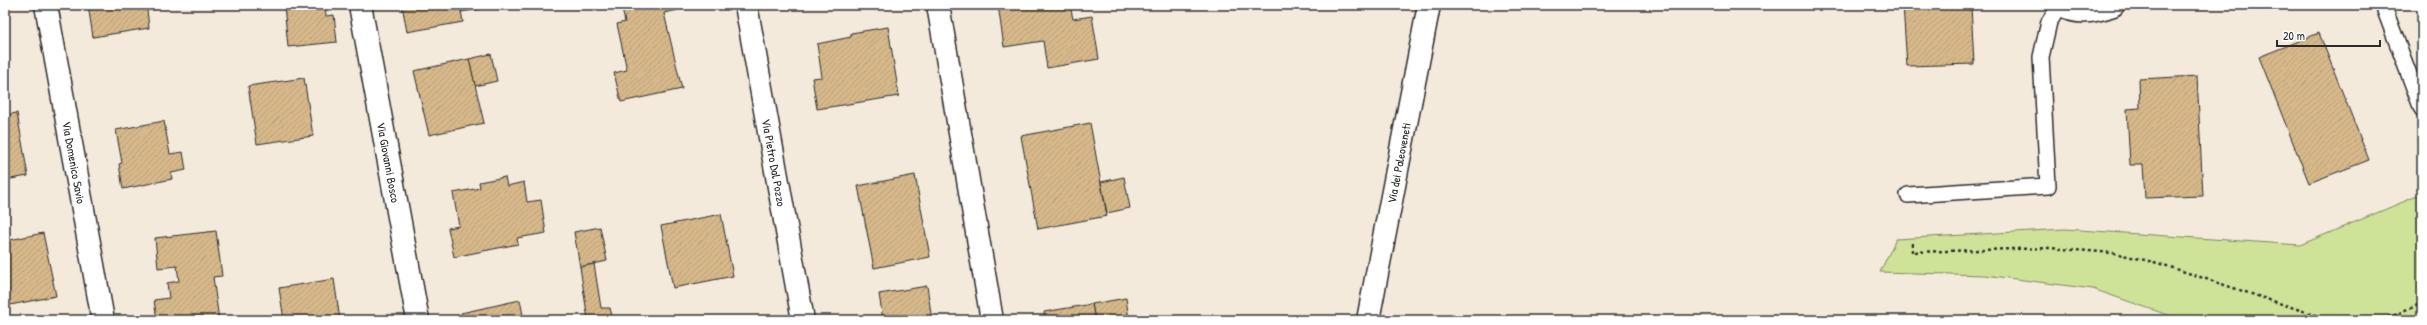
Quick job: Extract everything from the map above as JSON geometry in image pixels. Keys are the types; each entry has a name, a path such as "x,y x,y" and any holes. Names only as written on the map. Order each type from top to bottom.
{"street":[{"name":"Via Domenico Savio","path":"46,5 103,320"},
{"name":"Via Giovanni Bosco","path":"360,5 418,320"},
{"name":"Via Pietro Dal Pozzo","path":"746,5 803,320"},
{"path":"938,5 992,320"},
{"name":"Via dei Paleoveneti","path":"1368,320 1429,5"},
{"path":"2059,5 2077,12 2097,11 2113,5"}],"lane":[{"path":"1908,195 2048,186 2042,57 2049,22 2059,5"},
{"path":"2383,5 2422,109"}],"path":[{"path":"1912,243 1912,252 2049,248 2114,253 2158,263 2330,320"},
{"path":"2364,320 2393,316 2422,302"}],"green space":[{"path":"2422,194 2422,320 2182,320 2093,289 1985,275 1880,272 1896,239 2065,229 2300,245"}],"building":[{"path":"88,5 156,5 156,9 147,10 149,28 93,37"},
{"path":"284,5 325,5 326,16 334,15 337,42 288,47"},
{"path":"402,5 460,5 463,22 407,32"},
{"path":"460,5 480,5 481,9 461,12"},
{"path":"621,5 676,5 678,10 664,13 682,89 621,102 614,73 627,70 617,24 625,22"},
{"path":"998,5 1070,5 1073,19 1092,16 1099,59 1047,68 1043,41 1004,47"},
{"path":"1903,5 1971,5 1974,64 1907,66"},
{"path":"888,27 899,96 817,109 812,78 822,77 817,44 851,37 851,33"},
{"path":"2319,33 2369,160 2309,183 2259,57"},
{"path":"491,54 497,81 475,86 469,59"},
{"path":"469,59 484,123 429,135 414,71"},
{"path":"2197,76 2203,196 2145,198 2143,165 2130,165 2127,109 2140,108 2139,79"},
{"path":"304,78 313,136 257,144 248,86"},
{"path":"17,113 28,176 5,180 5,115"},
{"path":"164,121 170,154 183,152 186,170 171,173 172,179 123,189 119,164 122,163 116,130"},
{"path":"1090,123 1107,216 1038,229 1021,136"},
{"path":"915,175 930,257 874,268 858,186"},
{"path":"505,177 507,186 524,182 527,202 541,200 546,233 517,238 518,244 454,257 448,228 459,226 453,193 480,188 479,182"},
{"path":"1124,177 1130,208 1107,213 1101,182"},
{"path":"721,214 733,276 673,288 661,226"},
{"path":"600,227 607,261 580,267 574,232"},
{"path":"216,231 222,276 213,277 219,320 157,320 154,300 169,298 167,283 179,281 177,266 158,268 155,238"},
{"path":"43,233 56,296 5,306 5,241"},
{"path":"594,264 601,308 610,308 613,320 588,320 580,267"},
{"path":"334,279 340,320 284,320 279,288"},
{"path":"927,286 932,320 883,320 879,294"},
{"path":"1126,298 1129,320 1095,320 1092,304"},
{"path":"520,300 524,320 463,320 461,313"},
{"path":"1092,304 1095,320 1045,320 1044,312"}]}
